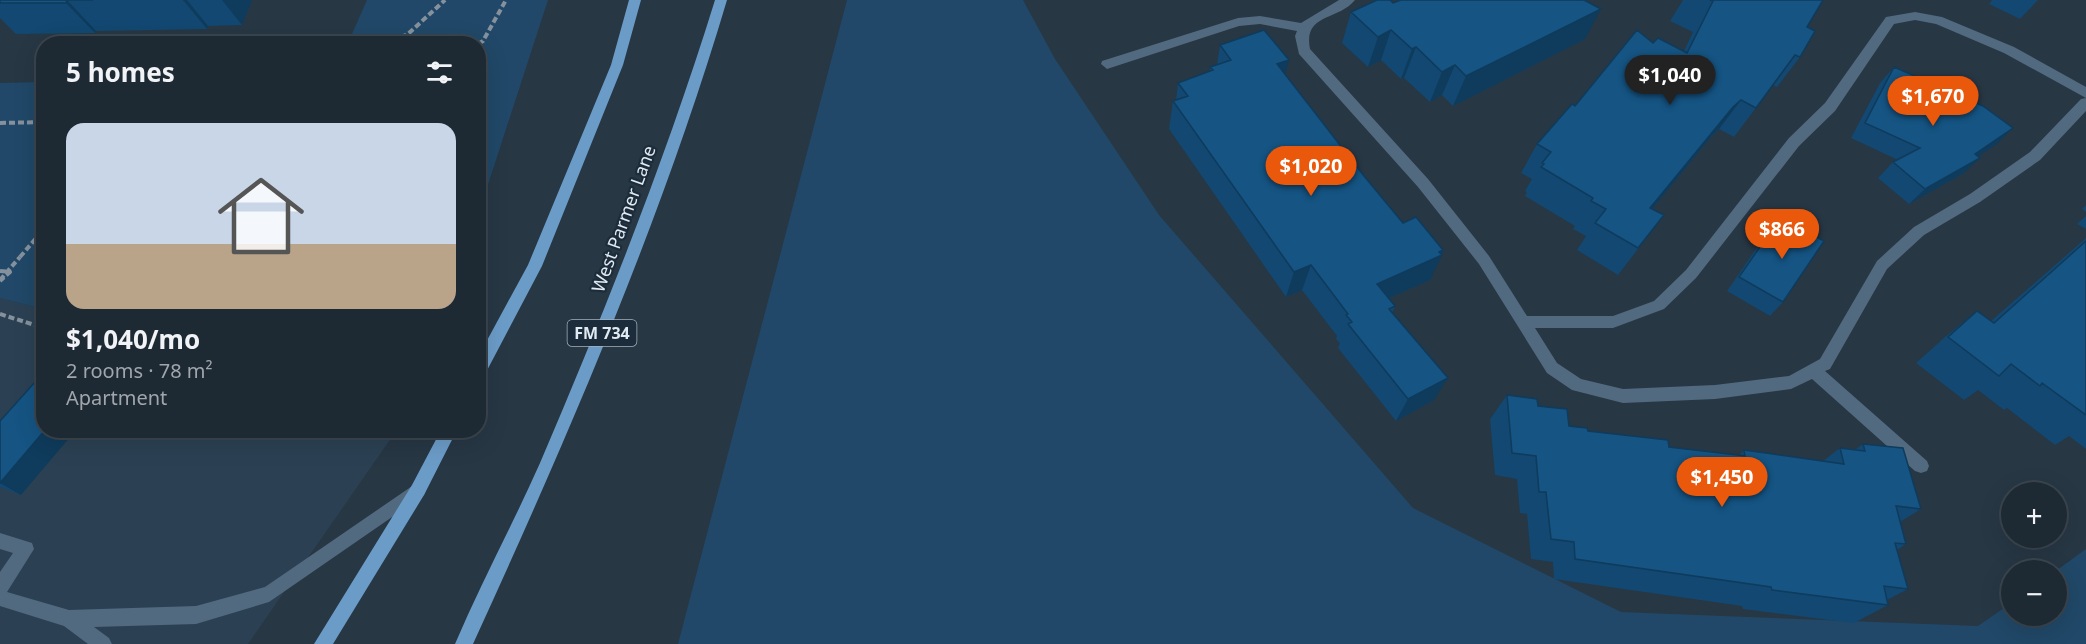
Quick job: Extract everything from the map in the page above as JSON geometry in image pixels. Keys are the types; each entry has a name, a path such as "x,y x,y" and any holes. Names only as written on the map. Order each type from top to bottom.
{"main road":[{"path":"486,358 536,266 617,64 635,0"},
{"name":"West Parmer Lane","path":"464,644 546,467 622,285 704,56 721,0"},
{"path":"323,644 418,490 445,438"}],"lane":[{"path":"1349,0 1307,23 1301,36 1304,51 1423,183 1484,260 1552,368 1577,385 1623,396 1715,392 1791,382 1825,364 1882,265 1919,231 1975,198 2035,156 2086,103"},
{"path":"1524,322 1613,322 1659,305 1691,274 1794,142 1830,107 1890,20 1915,16 1938,20 2009,50 2086,93"},
{"path":"1107,64 1238,22 1260,20 1304,28"},
{"path":"1813,370 1921,466"},
{"path":"0,598 69,619 196,615 269,594 418,490"},
{"path":"0,541 26,549 0,587"},
{"path":"69,619 103,644"}],"path":[{"path":"403,36 445,0"},
{"path":"486,36 506,0"},
{"path":"0,123 36,122"},
{"path":"0,280 36,238"},
{"path":"0,271 10,272 0,280"},
{"path":"0,314 36,325"}],"shaded area":[{"path":"367,0 548,0 486,190 486,36 351,36"},
{"path":"847,0 1023,0 1055,59 1159,215 1413,508 1621,612 1978,626 2001,610 2001,626 2067,626 2067,563 2086,549 2086,644 678,644"},
{"path":"36,82 36,307 0,298 0,83"},
{"path":"0,298 36,307 36,438 391,438 248,644 0,644"}],"building":[{"path":"0,0 67,0 66,3 0,3"},
{"path":"1377,0 1390,0 1393,3 1401,0 1584,0 1601,9 1466,76 1455,65 1442,72 1416,47 1412,49 1391,30 1378,37 1351,12"},
{"path":"1710,0 1823,0 1807,27 1815,31 1800,57 1795,55 1756,108 1741,100 1733,107 1650,208 1664,215 1638,248 1595,223 1606,209 1591,201 1593,198 1541,167 1551,152 1537,144 1572,104 1575,106 1637,30 1653,43 1658,38 1687,53 1713,1"},
{"path":"1264,30 1289,60 1277,64 1364,176 1403,223 1416,217 1443,250 1439,252 1442,255 1377,284 1395,306 1389,309 1448,378 1408,399 1348,324 1352,322 1346,315 1348,314 1311,265 1294,272 1173,101 1188,96 1178,83 1213,70 1210,67 1231,60 1220,45"},
{"path":"1894,67 1983,106 2013,128 1975,154 1980,158 1925,189 1893,162 1920,148 1865,123"},
{"path":"1778,221 1783,224 1786,221 1824,241 1783,302 1739,277"},
{"path":"2086,241 2086,415 2042,383 2040,386 2011,364 1999,376 1948,337 1977,311 1994,323"},
{"path":"36,381 36,438 38,438 0,483 0,421"},
{"path":"1507,395 1537,399 1538,406 1567,409 1569,426 1587,428 1588,431 1668,440 1669,447 1745,456 1744,450 1844,464 1840,448 1865,451 1863,444 1903,448 1921,509 1896,506 1906,544 1895,543 1908,589 1884,586 1888,605 1772,590 1771,587 1575,559 1574,542 1551,539 1546,492 1539,492 1536,456 1512,453"}]}
